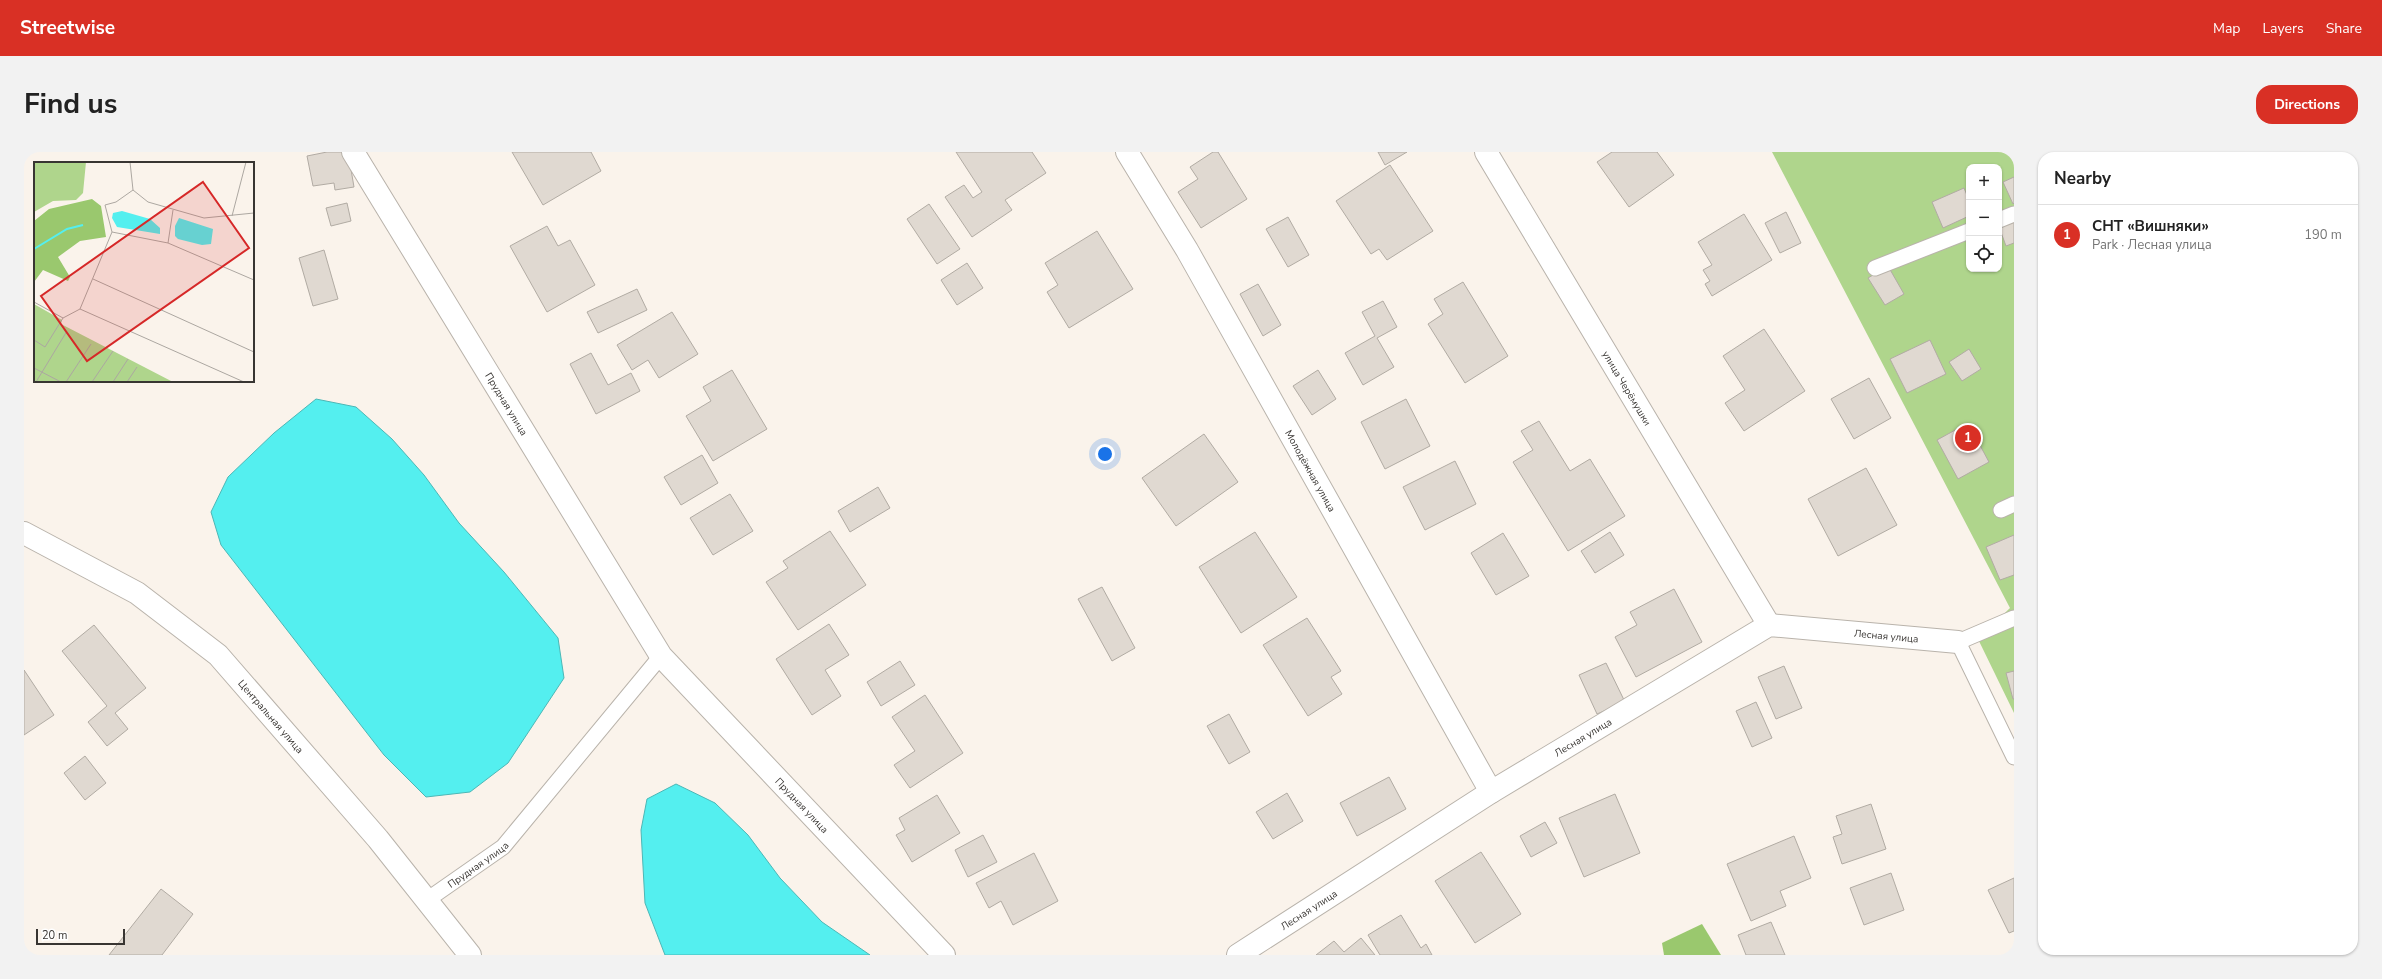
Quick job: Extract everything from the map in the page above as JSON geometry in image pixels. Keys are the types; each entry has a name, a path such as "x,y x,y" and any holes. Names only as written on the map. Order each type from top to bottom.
{"street":[{"name":"Прудная улица","path":"353,152 661,656 944,955"},
{"name":"Молодёжная улица","path":"1127,152 1187,250 1491,792"},
{"name":"улица Черёмушки","path":"1486,152 1769,624"},
{"name":"Центральная улица","path":"24,533 137,593 218,655 378,839 470,955"},
{"name":"Лесная улица","path":"1238,955 1491,792 1769,624 1958,642"}],"lane":[{"path":"2002,219 2014,214"},
{"path":"1875,268 1966,232"},
{"path":"2014,618 1958,642 2014,757"},
{"name":"Прудная улица","path":"427,900 503,847 661,656"}],"green space":[{"path":"1772,152 2014,152 2014,713 1978,639 2010,608"},
{"path":"1702,924 1721,955 1664,955 1662,943"}],"water":[{"path":"316,399 356,407 392,439 424,475 459,523 504,572 558,638 564,678 508,763 470,792 426,797 384,755 221,545 211,512 228,477 274,433"},
{"path":"676,784 715,803 748,835 780,878 822,922 870,955 665,955 645,903 641,830 647,799"}],"building":[{"path":"327,152 348,152 354,187 335,190 334,183 313,186 307,156"},
{"path":"512,152 591,152 601,171 543,205"},
{"path":"956,152 1032,152 1046,173 1005,200 1012,210 972,237 945,197 964,185 973,198 982,192"},
{"path":"1213,152 1218,152 1247,199 1201,228 1178,192 1198,179 1190,167"},
{"path":"1378,152 1407,152 1385,165"},
{"path":"1612,152 1657,152 1674,175 1629,207 1597,162"},
{"path":"1390,165 1433,231 1387,260 1379,249 1371,254 1336,201"},
{"path":"2014,177 2014,203 2013,204 2003,182"},
{"path":"1964,188 1966,193 1966,217 1943,228 1932,202"},
{"path":"347,203 351,221 331,226 326,208"},
{"path":"929,204 960,249 937,264 907,219"},
{"path":"1786,212 1801,243 1780,253 1765,223"},
{"path":"1744,214 1772,260 1712,296 1705,284 1710,281 1703,270 1712,265 1698,242"},
{"path":"1288,217 1309,255 1288,267 1266,229"},
{"path":"2014,221 2014,243 2006,246 2002,235 2002,226"},
{"path":"547,226 558,246 570,240 595,285 547,312 510,246"},
{"path":"1097,231 1133,289 1069,328 1047,292 1058,285 1045,263"},
{"path":"324,250 338,299 313,306 299,258"},
{"path":"967,263 983,288 957,305 941,280"},
{"path":"1888,266 1904,294 1885,305 1868,278"},
{"path":"1463,282 1508,356 1465,383 1428,324 1443,314 1434,299"},
{"path":"1258,284 1281,325 1263,336 1240,294"},
{"path":"637,289 647,310 598,333 587,312"},
{"path":"1383,301 1397,327 1377,338 1394,367 1363,385 1345,353 1375,336 1362,312"},
{"path":"672,312 698,354 659,378 648,360 632,370 617,345"},
{"path":"1764,329 1805,391 1744,431 1725,403 1745,390 1723,356"},
{"path":"1930,340 1946,374 1907,393 1890,359"},
{"path":"1969,349 1981,369 1962,381 1949,362"},
{"path":"591,353 608,385 631,373 640,391 596,414 570,364"},
{"path":"732,370 767,429 713,461 686,416 711,401 703,387"},
{"path":"1318,370 1336,399 1312,415 1293,386"},
{"path":"1869,378 1891,418 1854,439 1831,399"},
{"path":"1406,399 1430,446 1385,469 1361,422"},
{"path":"1539,421 1570,471 1590,459 1625,516 1568,551 1513,462 1533,450 1521,431"},
{"path":"1968,423 1989,462 1958,479 1937,440"},
{"path":"1204,434 1238,482 1176,526 1142,478"},
{"path":"702,455 718,483 681,505 664,477"},
{"path":"1455,461 1476,504 1425,530 1403,487"},
{"path":"1866,468 1897,525 1838,556 1808,499"},
{"path":"878,487 890,508 850,532 838,511"},
{"path":"730,494 753,531 713,555 690,518"},
{"path":"830,531 866,585 798,630 766,582 788,568 783,561"},
{"path":"1255,532 1297,597 1241,633 1199,567"},
{"path":"1610,532 1624,555 1595,573 1581,551"},
{"path":"1503,533 1529,576 1496,595 1471,553"},
{"path":"2014,535 2014,575 2000,580 1986,547"},
{"path":"1102,587 1135,648 1112,661 1078,599"},
{"path":"1674,589 1702,642 1636,677 1615,637 1637,625 1630,612"},
{"path":"1307,618 1341,671 1331,677 1342,694 1308,716 1263,645"},
{"path":"829,624 849,655 825,670 841,696 812,715 776,659"},
{"path":"94,625 146,688 115,713 128,729 107,746 88,722 107,706 62,651"},
{"path":"900,661 915,685 881,706 867,682"},
{"path":"1606,663 1625,702 1597,714 1579,675"},
{"path":"1784,666 1802,708 1776,719 1758,677"},
{"path":"24,670 54,715 24,735"},
{"path":"2014,671 2014,699 2013,699 2006,673"},
{"path":"925,695 963,753 910,788 894,765 915,751 892,717"},
{"path":"1756,702 1772,738 1752,747 1736,711"},
{"path":"1229,714 1250,752 1229,764 1207,726"},
{"path":"85,756 106,783 85,800 64,773"},
{"path":"1389,777 1406,809 1357,836 1340,803"},
{"path":"1287,793 1303,821 1273,839 1256,812"},
{"path":"1615,794 1640,853 1584,877 1559,818"},
{"path":"937,795 960,833 912,862 896,835 905,830 899,818"},
{"path":"1871,804 1886,849 1842,864 1833,837 1842,834 1836,816"},
{"path":"1545,822 1557,843 1531,857 1520,836"},
{"path":"983,835 997,862 968,877 955,850"},
{"path":"1794,836 1811,878 1780,891 1786,906 1751,921 1727,864"},
{"path":"1481,852 1521,914 1475,943 1435,881"},
{"path":"1034,853 1058,901 1013,925 1001,901 989,908 976,883"},
{"path":"1891,873 1904,910 1864,925 1850,888"},
{"path":"2014,878 2014,931 2009,933 1988,890"},
{"path":"161,889 193,914 162,955 109,955"},
{"path":"1401,915 1421,948 1426,944 1432,955 1380,955 1368,935"},
{"path":"1771,922 1785,955 1746,955 1738,935"},
{"path":"1361,938 1375,955 1316,955 1334,941 1344,952"}],"place":[{"name":"СНТ «Вишняки»","path":"1968,438"}]}
